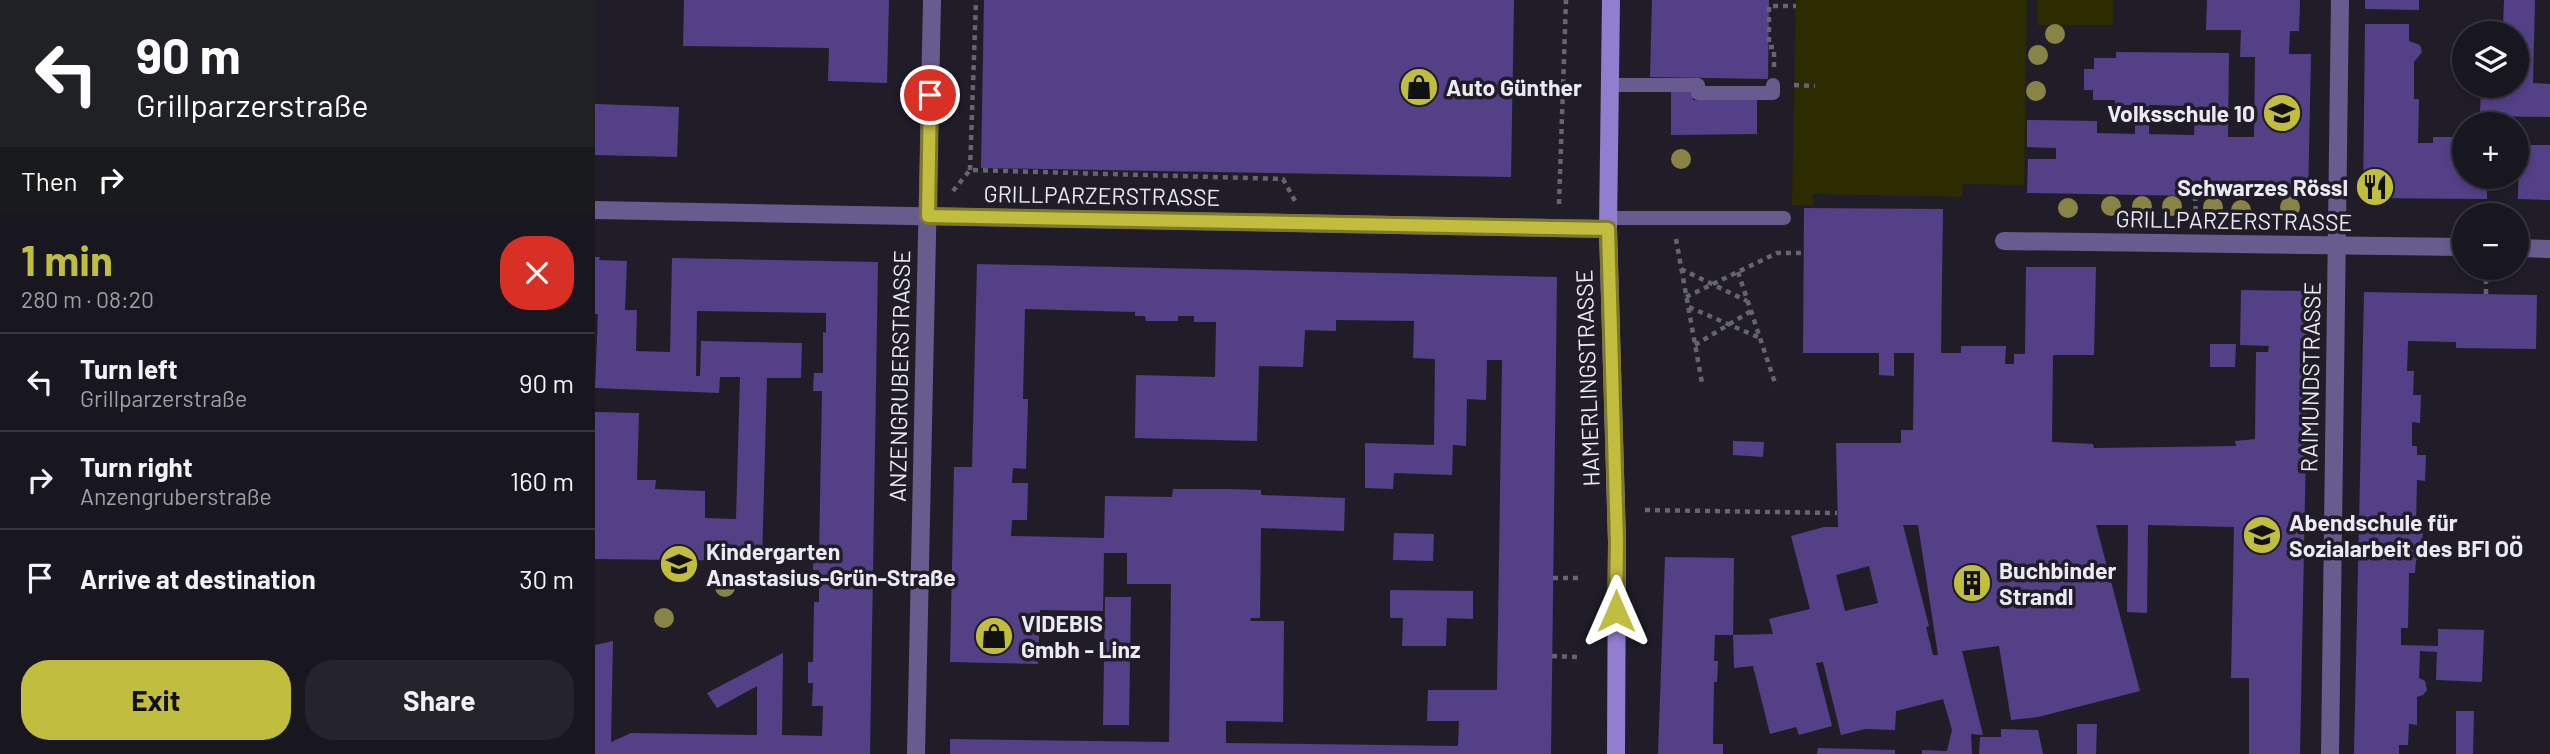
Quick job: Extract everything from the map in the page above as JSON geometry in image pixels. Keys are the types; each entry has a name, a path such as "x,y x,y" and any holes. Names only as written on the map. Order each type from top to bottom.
{"main road":[{"name":"HAMERLINGSTRASSE","path":"1611,0 1608,224 1617,542 1616,754"}],"street":[{"name":"ANZENGRUBERSTRASSE","path":"915,754 932,0"},
{"name":"RAIMUNDSTRASSE","path":"2330,754 2340,0"},
{"name":"GRILLPARZERSTRASSE","path":"595,210 1608,224"},
{"name":"GRILLPARZERSTRASSE","path":"2004,241 2452,247"},
{"path":"2529,248 2550,248"}],"lane":[{"path":"1610,85 1698,85 1698,93 1773,93 1773,85"},
{"path":"1608,224 1672,217 1784,218"}],"path":[{"path":"953,191 971,170 975,0"},
{"path":"1548,204 1560,205 1566,0"},
{"path":"1769,47 1769,6 1795,6"},
{"path":"971,170 1283,179 1294,201 1308,201"},
{"path":"2195,196 2196,218"},
{"path":"1672,217 1702,383"},
{"path":"1686,297 1777,253 1802,253"},
{"path":"1681,269 1747,301"},
{"path":"1738,272 1776,386"},
{"path":"2486,280 2486,294"},
{"path":"1688,307 1760,338"},
{"path":"1695,345 1751,311"},
{"path":"1645,510 1837,513"},
{"path":"1553,578 1578,578"},
{"path":"1552,656 1577,657"}],"shaded area":[{"path":"1796,0 2027,0 2024,185 1963,184 1962,197 1813,194 1813,206 1792,205"},
{"path":"2037,0 2113,0 2113,25 2037,25"}],"building":[{"path":"684,0 889,0 887,83 828,81 829,48 683,46"},
{"path":"984,0 1514,0 1511,177 981,168"},
{"path":"1652,0 1769,0 1768,79 1650,77"},
{"name":"Volksschule 10","path":"2207,0 2300,0 2299,31 2290,31 2289,54 2311,54 2308,198 2027,193 2028,159 2056,159 2056,148 2027,147 2027,120 2097,121 2097,133 2135,134 2135,105 2115,105 2115,100 2093,100 2093,90 2084,90 2084,69 2094,69 2094,58 2116,58 2116,52 2229,53 2228,137 2254,137 2255,57 2240,57 2241,30 2206,30","holes":["2149,105 2195,106 2194,135 2149,134"]},
{"path":"2365,0 2419,0 2419,10 2365,9"},
{"path":"2504,0 2535,0 2533,83 2550,84 2550,117 2529,117 2529,112 2480,112 2481,98 2529,98 2529,21 2503,21"},
{"path":"2365,24 2409,24 2409,41 2420,45 2422,52 2414,62 2414,99 2419,99 2418,143 2433,143 2433,137 2452,137 2452,189 2487,189 2487,199 2363,198"},
{"path":"1671,90 1694,90 1693,100 1757,100 1757,134 1671,135"},
{"path":"595,104 679,107 677,157 595,155"},
{"path":"2529,145 2550,145 2550,200 2518,199 2518,189 2529,189"},
{"path":"1804,208 1943,209 1941,353 1961,353 1961,346 2006,346 2005,364 2014,364 2014,354 2025,354 2026,267 2096,267 2094,355 2053,355 2052,442 2093,444 2094,448 2236,446 2235,441 2255,439 2256,352 2268,352 2269,346 2240,345 2241,290 2309,291 2300,754 2249,754 2249,678 2231,678 2234,527 2148,525 2147,613 2127,612 2128,525 2096,525 2140,691 2038,717 2011,720 1999,646 1962,651 1983,735 1971,734 1972,754 1922,754 1922,750 1947,751 1952,730 1943,699 1896,711 1895,730 1865,729 1841,735 1823,662 1816,663 1832,726 1799,735 1796,727 1770,734 1753,666 1734,668 1733,635 1773,634 1769,619 1810,609 1791,536 1824,527 1838,527 1836,443 1901,443 1901,430 1913,430 1914,353 1894,353 1894,376 1879,375 1879,353 1803,353","holes":["1903,525 1918,525 1938,655 1933,655 1926,627 1929,626","1869,566 1878,603 1845,611 1836,575"]},
{"path":"595,257 600,257 599,260 627,261 625,310 637,310 636,351 670,352 672,258 878,262 870,754 595,754 595,645 613,641 611,742 631,733 757,735 757,686 717,708 707,693 783,653 782,735 822,736 823,706 812,706 813,683 808,683 808,662 813,662 814,602 819,602 819,570 813,570 813,556 819,556 822,391 813,391 814,373 823,373 826,313 697,311 696,376 700,376 701,341 802,343 801,378 767,378 762,561 595,559 595,412 639,413 637,480 656,480 655,489 705,491 705,518 736,519 740,377 720,377 719,393 595,388 598,314 595,314"},
{"path":"977,264 1557,277 1551,754 950,754 950,739 1169,742 1171,584 1127,584 1127,553 1104,553 1103,611 1040,610 1038,664 950,662 954,467 972,467","holes":["1025,309 1135,312 1135,316 1145,316 1146,321 1178,321 1178,316 1194,316 1194,322 1216,322 1215,377 1136,375 1135,438 1257,441 1259,366 1303,367 1305,330 1336,331 1336,320 1414,321 1413,358 1435,359 1434,445 1365,443 1365,488 1393,489 1394,473 1452,475 1453,445 1466,446 1467,399 1486,400 1487,360 1502,360 1497,690 1428,690 1427,721 1459,721 1458,746 1226,743 1226,721 1283,722 1284,621 1250,621 1251,618 1260,618 1261,528 1344,531 1345,498 1261,495 1261,490 1229,489 1173,489 1172,497 1105,496 1104,538 1011,536 1012,520 1027,520 1028,483 1012,483 1013,468 1026,469 1028,399 1023,399"]},
{"path":"2364,292 2537,295 2536,349 2456,348 2456,342 2408,341 2407,371 2414,371 2413,395 2421,395 2420,423 2412,422 2412,446 2417,446 2417,455 2426,455 2425,481 2417,480 2416,523 2423,523 2422,560 2416,560 2415,573 2409,573 2408,628 2401,628 2401,645 2438,646 2438,629 2484,630 2482,682 2436,680 2437,652 2420,651 2419,678 2425,681 2427,690 2417,697 2417,725 2409,724 2408,745 2399,745 2399,754 2354,754"},
{"path":"2210,344 2236,344 2235,367 2210,367"},
{"path":"1733,441 1764,442 1763,457 1733,455"},
{"path":"1394,533 1434,534 1433,561 1393,560"},
{"path":"1665,557 1734,558 1733,635 1715,635 1714,661 1718,661 1717,682 1714,682 1713,744 1723,744 1723,754 1658,754"},
{"path":"1390,590 1473,591 1473,619 1447,618 1446,646 1402,646 1403,618 1390,618"},
{"path":"1105,597 1131,597 1129,725 1103,725"},
{"path":"2456,711 2474,711 2473,754 2456,754"},
{"path":"2077,724 2097,724 2096,754 2077,754"},
{"path":"2001,729 2038,730 2043,754 1979,754 1980,737 2001,737"},
{"path":"1818,748 1895,750 1895,754 1817,754"}],"place":[{"name":"Auto Günther","path":"1419,87"},
{"name":"Volksschule 10","path":"2282,113"},
{"name":"Schwarzes Rössl","path":"2375,187"},
{"name":"Abendschule für Sozialarbeit des BFI OÖ","path":"2262,535"},
{"name":"Kindergarten Anastasius-Grün-Straße","path":"679,564"},
{"name":"Buchbinder Strandl","path":"1972,583"},
{"name":"VIDEBIS Gmbh - Linz","path":"994,636"}],"route":[{"path":"930,95 928,216 1608,229 1617,542 1616,611"}]}
